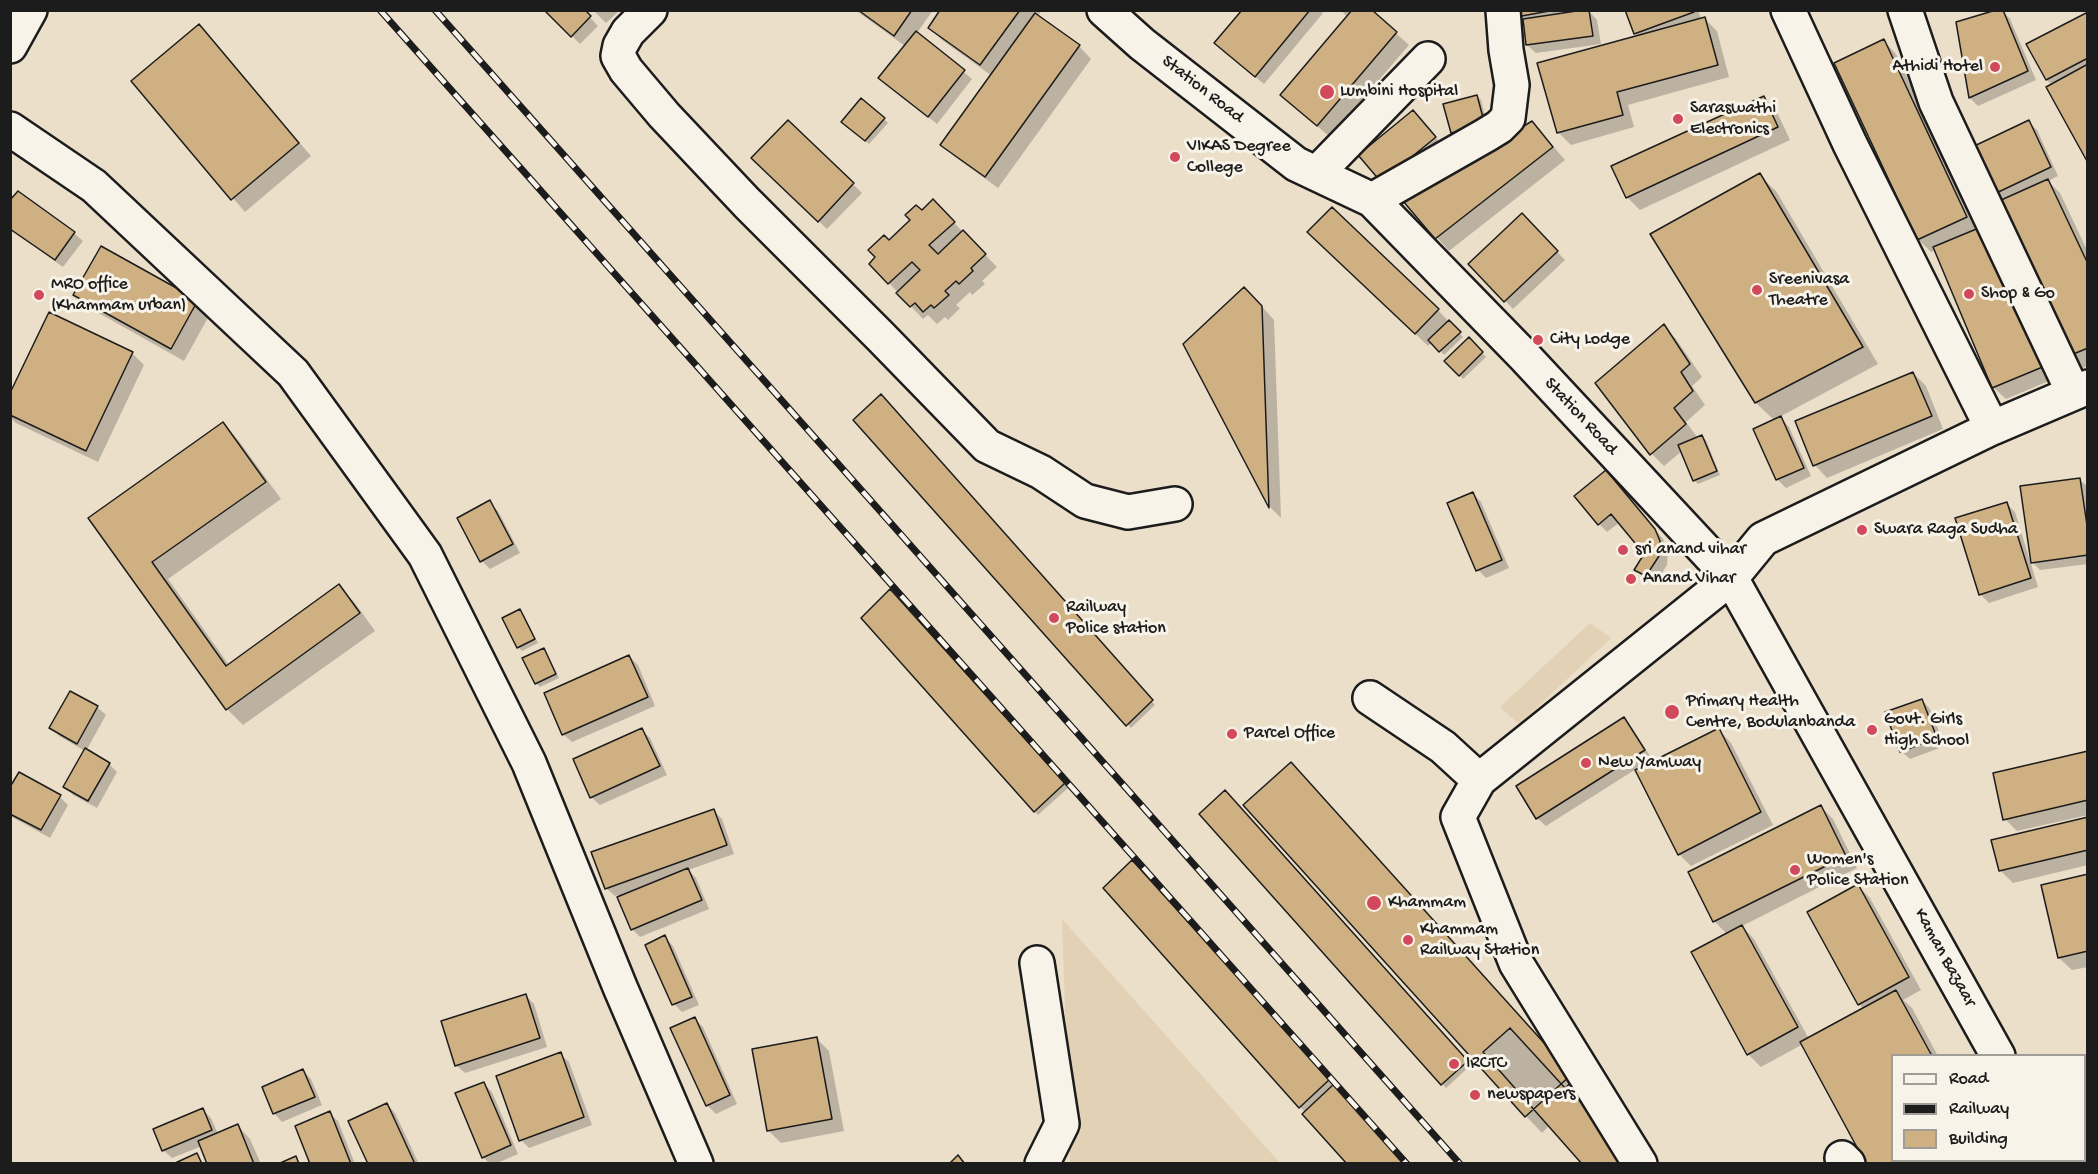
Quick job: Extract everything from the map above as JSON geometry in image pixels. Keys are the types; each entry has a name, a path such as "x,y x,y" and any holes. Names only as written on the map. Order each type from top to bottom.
{"street":[{"path":"10,46 30,10"},
{"path":"650,10 628,32 620,46 618,56 626,70 664,115 747,203 882,337 987,446 1041,472 1084,501 1128,512 1175,504"},
{"name":"Station Road","path":"1104,10 1142,44 1296,164 1372,200 1525,357 1731,578"},
{"path":"1372,200 1486,135 1508,118 1512,85 1503,10"},
{"path":"1788,10 1850,144 1992,428"},
{"path":"1640,1164 1516,963 1458,817 1479,780 1731,578 1764,538 1992,428 2080,390 1936,102 1905,10"},
{"path":"1317,173 1428,59"},
{"path":"10,129 94,186 293,373 425,555 529,763 694,1163"},
{"name":"Kaman Bazaar","path":"1731,578 1997,1054"},
{"path":"1370,698 1443,747 1479,780"},
{"path":"1037,963 1062,1124 1042,1164"}],"shaded area":[{"path":"1590,623 1611,638 1519,724 1500,707"},
{"path":"1062,919 1280,1163 1070,1163"}],"building":[{"path":"544,10 585,10 591,16 571,37"},
{"path":"858,10 912,10 894,36"},
{"path":"940,10 1020,10 980,65 928,28"},
{"path":"1242,10 1310,10 1255,77 1214,43"},
{"path":"1352,10 1372,10 1397,32 1317,126 1280,95"},
{"path":"1514,10 1555,10 1516,17"},
{"path":"1589,10 1593,36 1526,45 1523,19"},
{"path":"1625,10 1693,10 1694,12 1634,34"},
{"path":"2003,10 2028,71 1969,98 1956,22"},
{"path":"2088,12 2088,58 2046,80 2026,44"},
{"path":"1035,13 1080,45 985,177 940,145"},
{"path":"1705,17 1718,65 1617,92 1623,115 1557,133 1537,63"},
{"path":"199,24 299,143 231,200 131,81"},
{"path":"916,31 965,70 928,117 878,78"},
{"path":"1884,39 1967,217 1917,240 1834,63"},
{"path":"2088,64 2088,163 2046,87"},
{"path":"1477,95 1485,125 1451,133 1443,104"},
{"path":"1764,96 1778,127 1626,198 1611,166"},
{"path":"861,98 885,118 865,141 841,122"},
{"path":"1413,110 1436,137 1381,182 1358,155"},
{"path":"788,120 854,183 818,222 751,158"},
{"path":"2029,120 2051,167 1990,196 1968,149"},
{"path":"1532,121 1553,147 1435,239 1403,201"},
{"name":"Sreenivasa Theatre","path":"1760,173 1863,347 1755,403 1650,234"},
{"path":"2048,179 2088,264 2088,348 2061,359 1990,205"},
{"path":"18,191 75,232 55,260 10,229 10,200"},
{"path":"933,199 955,222 929,245 938,254 963,230 986,254 959,284 956,281 945,291 949,295 934,308 931,305 923,312 915,303 910,307 896,293 920,270 912,262 888,284 869,264 875,257 868,250 884,235 889,240 910,220 905,215 916,205 922,210"},
{"path":"1332,207 1439,309 1415,334 1307,232"},
{"path":"1522,213 1558,251 1504,302 1468,264"},
{"path":"1986,225 2045,366 1992,388 1933,247"},
{"path":"101,246 198,300 171,349 73,295"},
{"path":"1244,287 1262,306 1269,508 1183,344"},
{"path":"49,312 133,352 86,451 10,415 10,393"},
{"path":"1449,320 1461,332 1439,352 1428,340"},
{"path":"1664,324 1690,364 1681,372 1693,391 1674,408 1686,424 1650,455 1595,383"},
{"path":"1469,337 1483,352 1459,376 1444,361"},
{"path":"1913,372 1932,416 1813,466 1795,421"},
{"path":"881,394 1153,700 1126,726 853,420"},
{"path":"1781,416 1804,468 1776,480 1753,429"},
{"path":"223,422 266,482 152,562 226,666 339,584 360,613 226,710 88,518"},
{"path":"1702,435 1717,471 1693,481 1678,445"},
{"path":"1606,470 1655,529 1660,541 1659,556 1646,576 1634,570 1644,554 1611,514 1598,525 1574,496"},
{"path":"2080,478 2088,532 2088,555 2031,563 2020,486"},
{"path":"1473,492 1502,560 1476,571 1447,503"},
{"path":"490,500 513,544 480,562 457,518"},
{"path":"2007,502 2031,578 1979,595 1955,518"},
{"path":"890,589 1065,783 1034,812 861,618"},
{"path":"520,609 535,639 517,648 502,618"},
{"path":"544,648 556,674 535,684 522,658"},
{"path":"629,655 648,697 562,735 544,693"},
{"path":"70,691 98,706 77,744 49,728"},
{"path":"1922,699 1937,738 1900,752 1885,712"},
{"path":"1624,717 1645,750 1536,819 1516,786"},
{"path":"642,728 660,766 590,798 573,759"},
{"path":"1719,728 1761,812 1678,855 1635,770"},
{"path":"85,748 110,763 88,801 63,787"},
{"path":"2088,751 2088,800 2003,820 1993,773"},
{"name":"Khammam Railway Station","path":"1291,762 1572,1074 1525,1117 1243,805"},
{"path":"19,772 61,795 41,830 10,814 10,787"},
{"path":"1225,790 1468,1061 1441,1085 1199,814"},
{"path":"1821,805 1846,856 1713,922 1688,872"},
{"path":"714,809 727,845 605,889 591,852"},
{"path":"2088,817 2088,850 1999,871 1991,840"},
{"path":"1132,860 1330,1079 1299,1108 1103,888"},
{"path":"688,868 702,900 631,930 617,897"},
{"path":"2088,874 2088,951 2058,958 2041,885"},
{"path":"1858,884 1909,977 1858,1005 1807,912"},
{"path":"1742,925 1798,1027 1747,1055 1691,952"},
{"path":"665,935 692,997 672,1005 645,945"},
{"path":"1896,990 1931,1054 1891,1054 1892,1162 1890,1164 1866,1164 1800,1042"},
{"path":"526,994 540,1038 455,1066 441,1021"},
{"path":"695,1017 730,1095 706,1106 670,1028"},
{"path":"1510,1028 1565,1088 1582,1073 1658,1164 1582,1164 1483,1052"},
{"path":"817,1037 832,1119 767,1131 752,1049"},
{"path":"561,1052 584,1117 519,1141 496,1076"},
{"path":"303,1069 315,1097 273,1114 262,1087"},
{"path":"2088,1077 2088,1096 2086,1093 2086,1078"},
{"path":"484,1082 511,1145 482,1158 455,1093"},
{"path":"1335,1083 1407,1164 1347,1164 1302,1114"},
{"path":"387,1103 415,1164 368,1164 348,1121"},
{"path":"203,1108 212,1130 162,1151 153,1129"},
{"path":"330,1111 351,1164 310,1164 295,1126"},
{"path":"238,1124 254,1164 207,1164 198,1141"},
{"path":"197,1153 202,1164 173,1164"},
{"path":"958,1155 965,1164 949,1164"},
{"path":"296,1156 299,1164 278,1164"}],"railway":[{"path":"380,10 1407,1164"},
{"path":"435,10 1460,1164"}],"place":[{"name":"Athidi Hotel","path":"1995,67"},
{"name":"Lumbini Hospital","path":"1327,92"},
{"name":"Saraswathi Electronics","path":"1678,119"},
{"name":"VIKAS Degree College","path":"1175,157"},
{"name":"Sreenivasa Theatre","path":"1757,290"},
{"name":"Shop & Go","path":"1969,294"},
{"name":"MRO office (Khammam urban)","path":"39,295"},
{"name":"City Lodge","path":"1538,340"},
{"name":"Swara Raga Sudha","path":"1862,530"},
{"name":"sri anand vihar","path":"1623,550"},
{"name":"Anand Vihar","path":"1631,579"},
{"name":"Railway Police station","path":"1054,618"},
{"name":"Primary Health Centre, Bodulanbanda","path":"1672,712"},
{"name":"Govt. Girls High School","path":"1872,730"},
{"name":"Parcel Office","path":"1232,734"},
{"name":"New Yamway","path":"1586,763"},
{"name":"Women's Police Station","path":"1795,870"},
{"name":"Khammam","path":"1374,903"},
{"name":"Khammam Railway Station","path":"1408,940"},
{"name":"IRCTC","path":"1454,1064"},
{"name":"newspapers","path":"1475,1095"}]}
